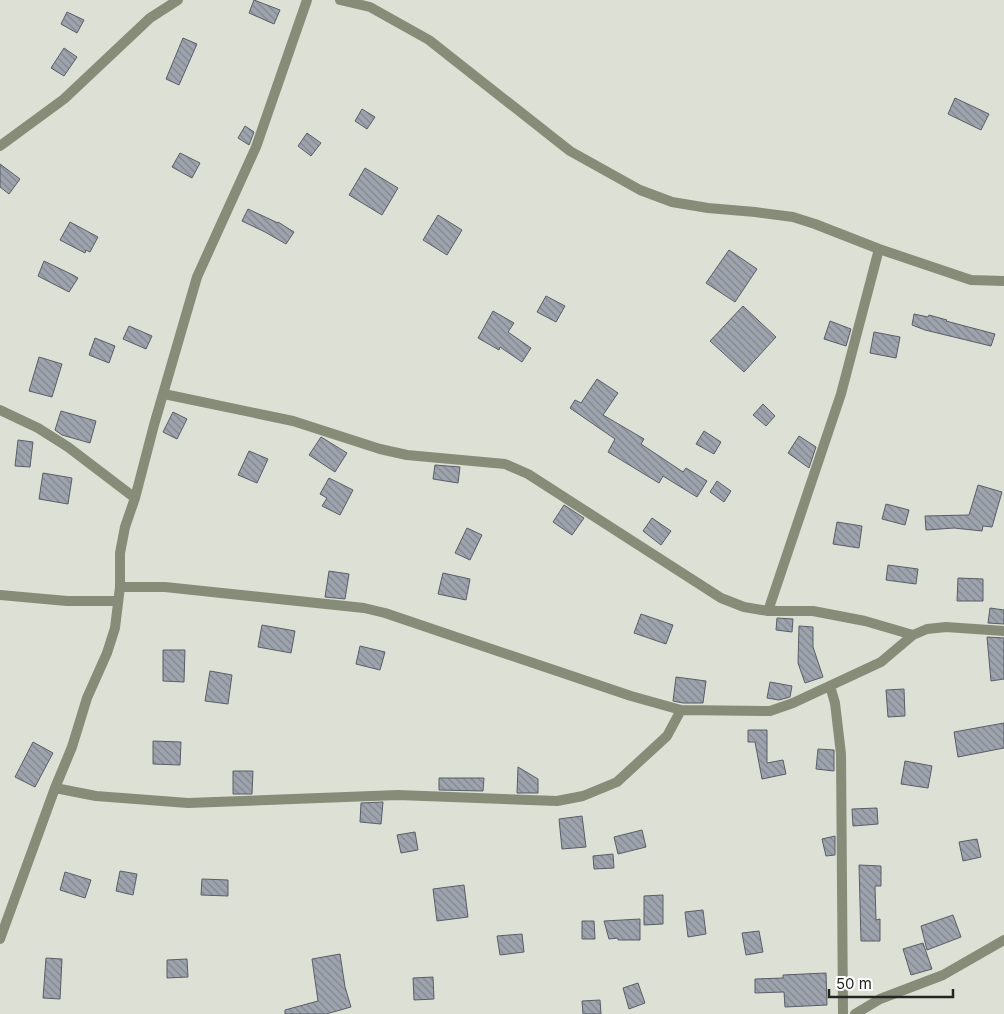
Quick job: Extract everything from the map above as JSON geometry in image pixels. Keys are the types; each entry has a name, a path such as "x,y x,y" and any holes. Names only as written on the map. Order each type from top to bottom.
{"street":[{"path":"0,146 64,100 150,18 178,0"},
{"path":"0,939 55,788 72,747 87,698 107,653 115,628 120,587 120,553 125,526 135,498 197,277 256,148 307,0"},
{"path":"340,0 370,7 429,40 570,150 640,190 672,202 708,208 793,217 971,280 1004,282"},
{"path":"768,611 841,394 879,249"},
{"path":"164,394 293,421 380,449 406,455 505,464 528,474 720,598 768,611 813,611 865,621 913,636"},
{"path":"0,410 38,428 68,447 135,498"},
{"path":"120,587 165,587 364,608 386,613 557,669 631,696 681,710 770,710 793,704 881,662 913,636 927,629 946,627 1004,631"},
{"path":"0,595 67,600 118,601"},
{"path":"830,686 835,704 841,754 843,1014"},
{"path":"55,788 96,796 188,803 398,796 557,801 583,796 617,782 667,736 681,710"},
{"path":"855,1014 880,1000 943,975 1004,940"}],"building":[{"path":"254,0 280,10 274,24 249,13"},
{"path":"67,12 84,20 77,33 61,24"},
{"path":"183,38 197,44 179,85 166,79"},
{"path":"64,48 77,57 64,76 51,68"},
{"path":"955,98 989,114 981,130 948,114"},
{"path":"362,109 375,117 367,129 355,121"},
{"path":"245,126 254,132 249,145 238,138"},
{"path":"307,133 321,143 311,156 298,146"},
{"path":"180,153 200,163 192,178 172,167"},
{"path":"0,164 20,179 9,194 0,187"},
{"path":"365,168 398,188 382,215 349,195"},
{"path":"248,209 278,222 294,232 286,244 242,221"},
{"path":"438,215 462,230 447,255 423,240"},
{"path":"70,222 98,237 90,252 86,250 85,253 60,240"},
{"path":"729,250 757,269 735,302 706,283"},
{"path":"44,261 78,278 69,292 38,276"},
{"path":"546,296 565,306 556,322 537,312"},
{"path":"743,306 776,337 744,372 710,341"},
{"path":"493,311 514,323 508,332 531,348 522,362 500,347 499,350 478,338"},
{"path":"914,314 928,317 929,315 995,334 991,346 925,330 912,325"},
{"path":"830,321 851,329 846,346 824,339"},
{"path":"129,326 152,336 146,349 123,339"},
{"path":"874,332 900,337 896,358 870,353"},
{"path":"95,338 115,346 109,363 89,355"},
{"path":"39,357 62,364 52,397 29,391"},
{"path":"597,379 618,393 603,415 644,439 641,444 683,472 686,468 707,481 697,497 663,476 659,483 608,452 615,439 570,408 575,400 581,403"},
{"path":"763,404 775,416 766,426 753,415"},
{"path":"61,411 96,421 90,443 62,435 55,430"},
{"path":"173,412 187,419 177,439 163,432"},
{"path":"704,431 721,442 714,454 696,444"},
{"path":"799,436 816,447 809,468 788,453"},
{"path":"321,437 347,453 335,472 309,455"},
{"path":"18,440 33,442 30,467 15,466"},
{"path":"249,451 268,459 257,483 238,475"},
{"path":"435,465 460,467 458,483 433,479"},
{"path":"43,473 72,478 68,504 39,499"},
{"path":"329,478 353,490 340,515 322,506 327,498 320,494"},
{"path":"717,481 731,491 724,502 710,492"},
{"path":"978,485 1002,492 992,527 983,526 982,531 954,528 926,530 925,516 969,515"},
{"path":"886,504 909,510 905,525 882,519"},
{"path":"564,505 584,518 572,535 553,522"},
{"path":"652,518 671,531 661,545 643,531"},
{"path":"837,522 862,526 859,548 833,544"},
{"path":"467,528 482,535 470,560 455,553"},
{"path":"888,565 918,569 916,584 886,580"},
{"path":"329,571 349,574 345,599 325,597"},
{"path":"443,573 470,579 466,600 438,594"},
{"path":"958,578 983,579 983,601 957,601"},
{"path":"990,608 1004,610 1004,624 988,623"},
{"path":"641,614 673,625 666,644 634,633"},
{"path":"777,618 793,619 792,632 776,630"},
{"path":"262,625 295,631 291,653 258,647"},
{"path":"799,626 813,627 813,647 823,677 805,683 798,663"},
{"path":"987,637 1004,638 1004,679 991,681"},
{"path":"360,646 385,652 380,670 356,664"},
{"path":"163,650 185,650 184,682 163,681"},
{"path":"210,671 232,675 228,704 205,701"},
{"path":"676,677 706,681 703,703 673,701"},
{"path":"770,682 792,686 790,697 779,700 767,698"},
{"path":"904,689 905,716 888,717 886,690"},
{"path":"1004,723 1004,748 958,757 954,732"},
{"path":"748,730 767,730 767,763 783,760 786,774 762,779 755,742 748,742"},
{"path":"153,741 181,742 180,765 153,764"},
{"path":"33,742 53,753 35,787 15,777"},
{"path":"818,749 834,750 834,771 816,769"},
{"path":"905,761 932,766 928,788 901,784"},
{"path":"518,767 538,779 538,793 517,793"},
{"path":"233,771 253,771 252,794 233,794"},
{"path":"439,778 484,778 483,791 439,790"},
{"path":"383,802 381,824 360,822 361,803"},
{"path":"877,808 878,824 853,826 852,809"},
{"path":"582,816 586,847 562,849 559,819"},
{"path":"642,830 646,847 618,854 614,837"},
{"path":"415,832 418,850 401,853 397,835"},
{"path":"835,836 835,855 826,856 822,839"},
{"path":"977,839 981,857 963,861 959,842"},
{"path":"613,854 614,868 594,869 593,856"},
{"path":"859,865 881,866 881,886 875,886 876,920 880,919 880,941 861,941"},
{"path":"120,871 137,874 133,895 116,891"},
{"path":"65,872 91,880 85,898 60,890"},
{"path":"202,879 228,880 228,896 201,895"},
{"path":"464,885 468,917 437,921 433,889"},
{"path":"663,895 663,924 644,925 644,896"},
{"path":"703,910 706,934 688,937 685,912"},
{"path":"953,915 961,937 927,950 921,926"},
{"path":"640,919 640,940 609,939 604,921"},
{"path":"582,921 594,921 595,939 582,939"},
{"path":"759,931 763,952 746,955 742,933"},
{"path":"522,934 524,952 500,955 497,936"},
{"path":"923,943 932,969 911,975 903,949"},
{"path":"340,954 345,987 351,1007 326,1014 285,1014 285,1010 318,1001 312,959"},
{"path":"46,958 62,959 60,999 43,998"},
{"path":"187,959 188,977 167,978 167,960"},
{"path":"826,973 827,1005 785,1007 784,992 755,993 755,979 783,978 783,975"},
{"path":"433,977 434,999 414,1000 413,978"},
{"path":"638,983 645,1003 629,1009 623,988"},
{"path":"600,1000 601,1014 583,1014 582,1001"}]}
